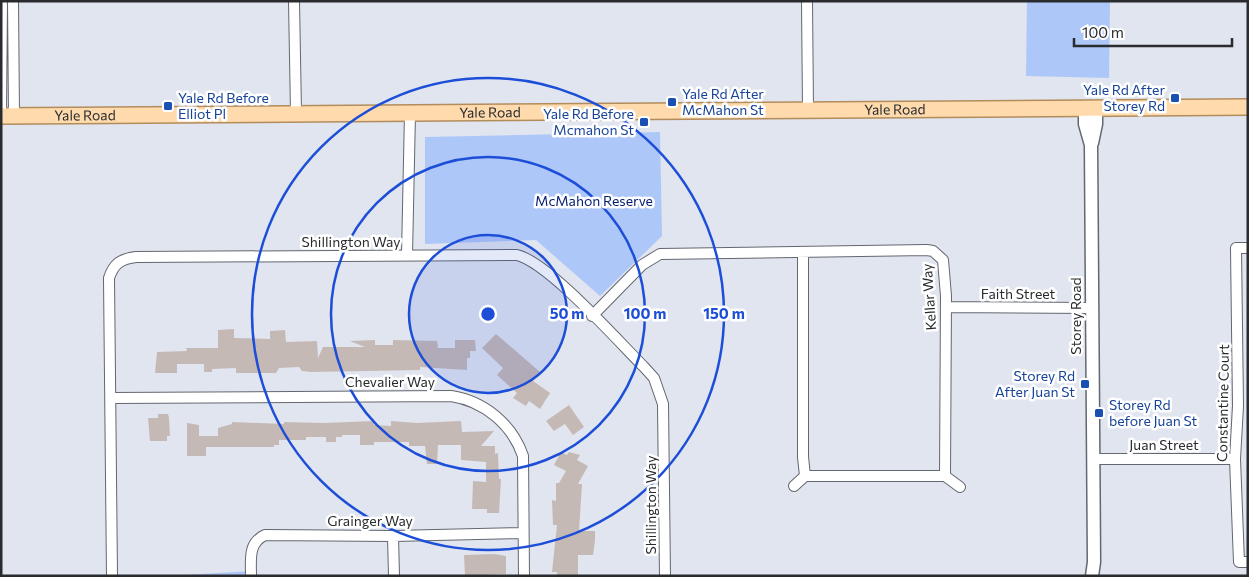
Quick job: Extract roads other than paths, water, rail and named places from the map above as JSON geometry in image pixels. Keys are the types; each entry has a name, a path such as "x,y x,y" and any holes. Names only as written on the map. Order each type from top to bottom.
{"main road":[{"name":"Yale Road","path":"5,115 1248,107"}],"street":[{"path":"2,1 5,115"},
{"path":"5,115 13,1"},
{"path":"294,1 296,114"},
{"path":"807,1 808,110"},
{"name":"Storey Road","path":"1090,109 1085,124 1091,145 1092,576"},
{"path":"407,255 410,113"},
{"name":"Constantine Court","path":"1248,248 1236,248 1243,406 1235,459 1239,562 1248,562"},
{"name":"Kellar Way","path":"592,316 642,265 660,254 933,251 943,260 946,307 945,476"},
{"path":"803,253 803,448 805,476"},
{"name":"Shillington Way","path":"112,576 109,278 116,263 124,258 516,255 528,258 551,275 654,378 664,404 665,576"},
{"name":"Faith Street","path":"946,307 1090,308"},
{"name":"Chevalier Way","path":"111,398 451,396 466,398 480,404 517,440 523,456 524,576"},
{"name":"Juan Street","path":"1093,459 1235,459"},
{"path":"794,486 805,476 945,476 960,487"},
{"name":"Grainger Way","path":"251,576 252,547 265,534 393,536 523,533"},
{"path":"393,536 394,576"}],"place":[{"name":"Yale Rd After Storey Rd","path":"1175,98"},
{"name":"Yale Rd After McMahon St","path":"672,102"},
{"name":"Yale Rd Before Elliot Pl","path":"168,106"},
{"name":"Yale Rd Before Mcmahon St","path":"644,122"},
{"name":"Storey Rd After Juan St","path":"1085,384"},
{"name":"Storey Rd before Juan St","path":"1099,413"}],"park label":[{"name":"McMahon Reserve","path":"594,201"}]}
